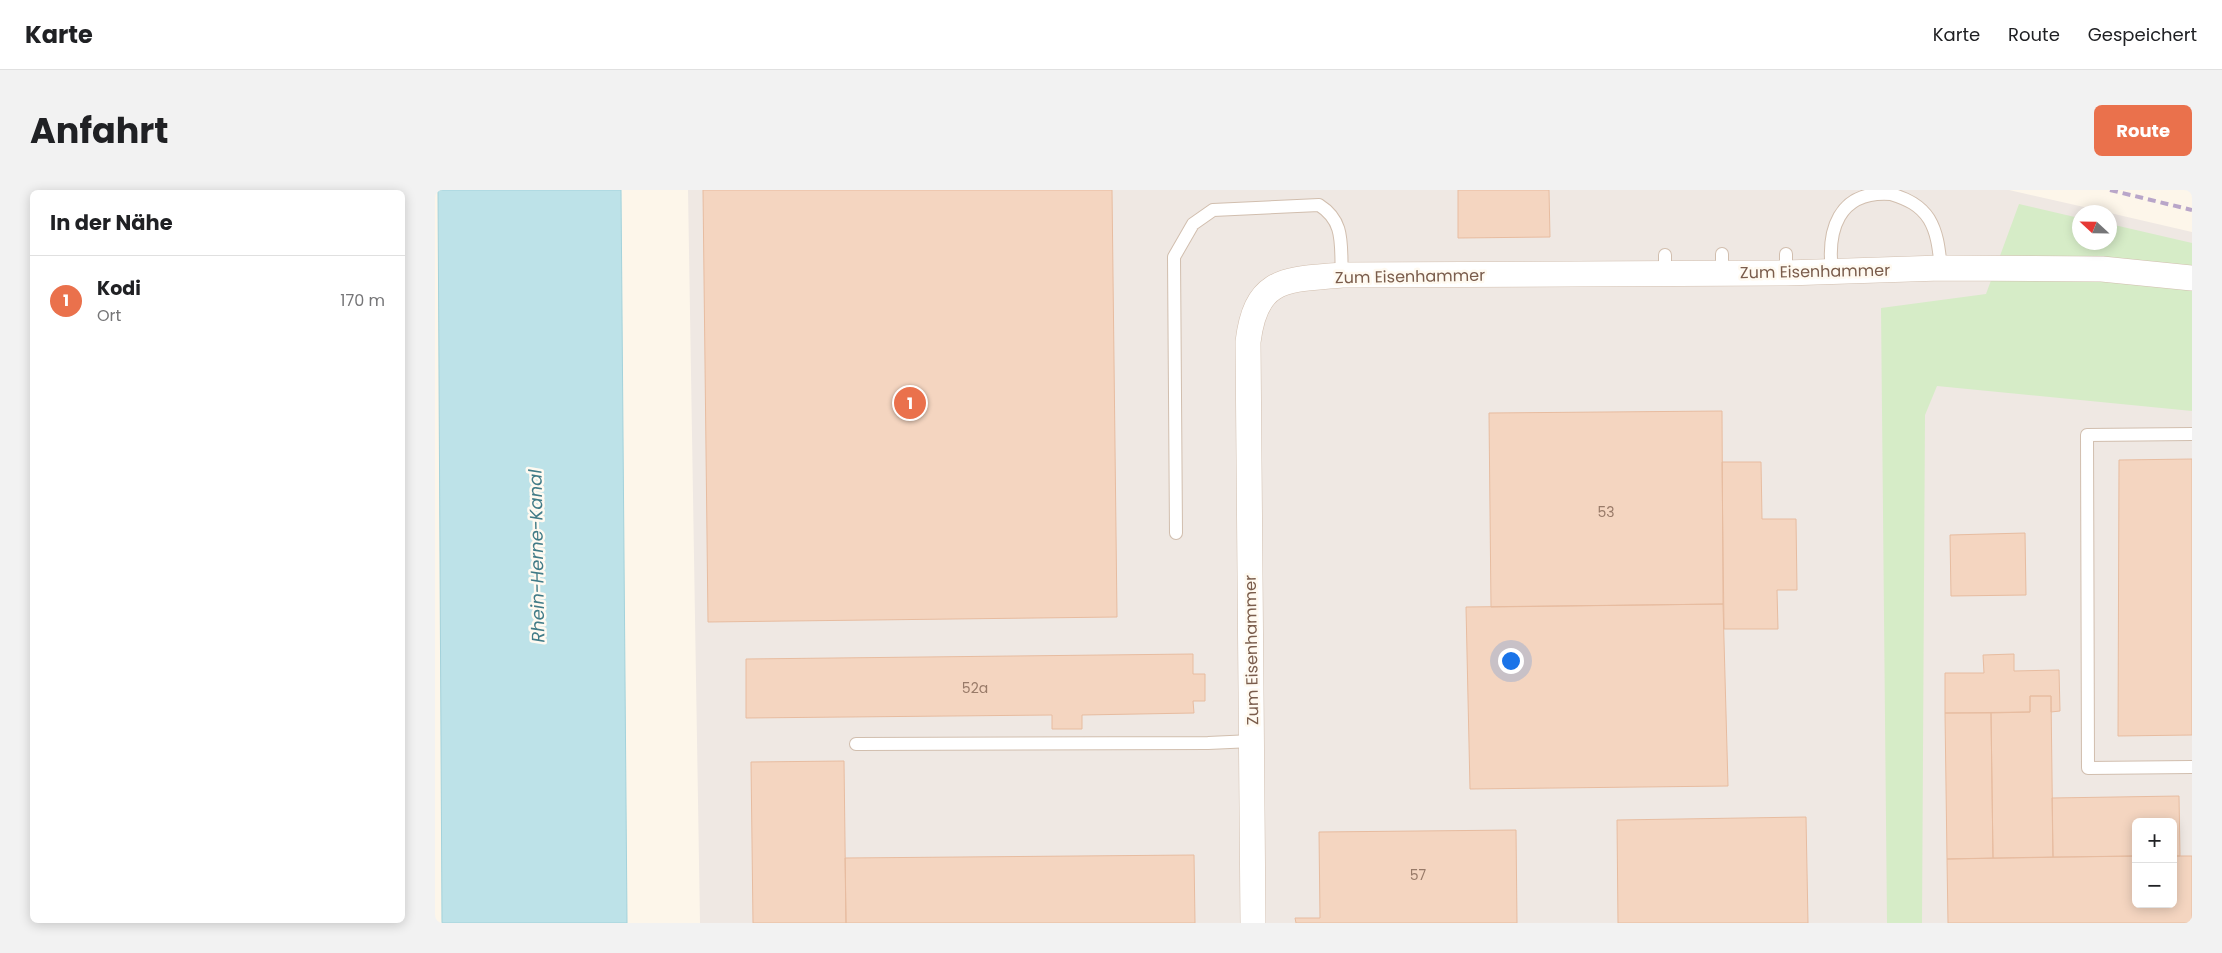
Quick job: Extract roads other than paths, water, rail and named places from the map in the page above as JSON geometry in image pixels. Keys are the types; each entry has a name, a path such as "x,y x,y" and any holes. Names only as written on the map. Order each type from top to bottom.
{"street":[{"name":"Zum Eisenhammer","path":"1253,923 1248,342 1250,325 1261,298 1273,287 1306,278 1342,276 1665,265 1786,263 1832,272 1941,268 2102,269 2192,278"}],"lane":[{"path":"1832,272 1831,234 1837,214 1852,195 1867,190 1876,190 1899,196 1911,202 1922,211 1934,231 1941,268"},
{"path":"1176,533 1174,257 1193,224 1213,210 1319,205 1331,213 1337,224 1342,276"},
{"path":"2192,434 2087,435 2088,768 2192,767"},
{"path":"856,744 1208,743 1252,741"}],"water":[{"name":"Rhein-Herne-Kanal","path":"438,190 621,190 627,923 442,923"}],"railway":[{"path":"2110,190 2192,210"}],"place":[{"name":"Kodi","path":"910,403"}]}
